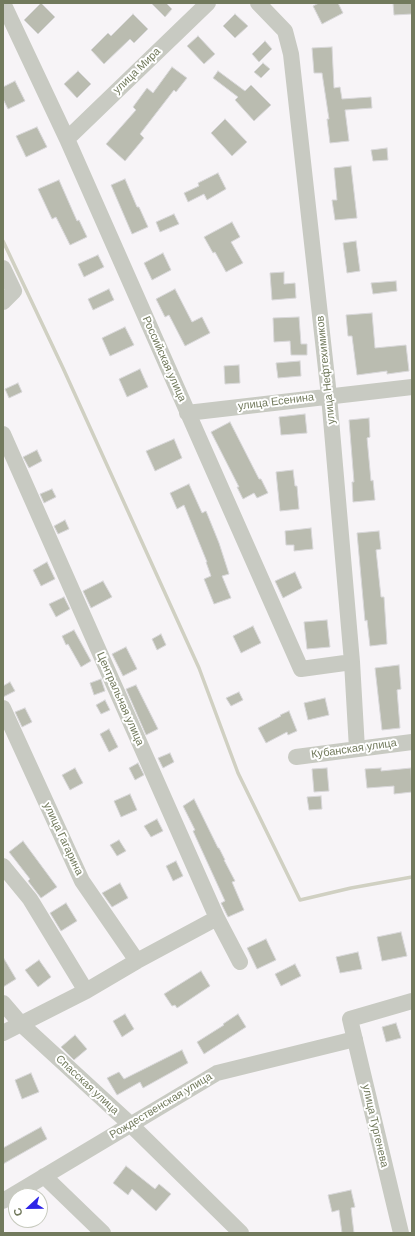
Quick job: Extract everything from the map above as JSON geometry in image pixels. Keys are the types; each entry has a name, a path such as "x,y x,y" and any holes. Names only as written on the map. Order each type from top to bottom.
{"street":[{"name":"Российская улица","path":"3,3 67,139 301,669 352,662"},
{"name":"улица Мира","path":"67,139 208,3"},
{"name":"улица Нефтехимиков","path":"258,3 285,31 291,54 330,396 358,749"},
{"path":"3,268 9,297"},
{"name":"улица Есенина","path":"187,413 412,386"},
{"name":"Центральная улица","path":"3,434 217,918 240,962"},
{"name":"улица Гагарина","path":"3,708 82,881 137,960"},
{"name":"Кубанская улица","path":"296,757 412,742"},
{"path":"3,866 30,899 86,991"},
{"path":"3,1033 86,991 137,960 217,918"},
{"name":"улица Тургенева","path":"401,1233 350,1019 412,1001"},
{"name":"Спасская улица","path":"3,1003 21,1024 130,1124 240,1233"},
{"name":"Рождественская улица","path":"3,1201 217,1073 355,1039"},
{"path":"44,1176 103,1233"}],"building":[{"path":"41,3 55,17 38,34 24,20"},
{"path":"151,3 166,3 172,9 165,17"},
{"path":"319,3 338,3 343,13 322,24 313,6"},
{"path":"393,3 412,3 412,14 394,15"},
{"path":"133,14 148,29 134,43 130,39 104,64 91,50 108,33 111,36"},
{"path":"235,14 248,26 235,38 223,26"},
{"path":"198,36 215,54 204,64 187,46"},
{"path":"265,41 272,49 259,62 252,54"},
{"path":"332,47 334,88 340,87 342,99 371,97 372,108 345,110 349,141 330,143 327,119 329,119 322,73 314,73 312,48"},
{"path":"263,63 270,69 261,78 254,72"},
{"path":"172,67 187,78 176,92 174,90 140,134 144,138 125,161 106,144 136,110 133,107 147,88 153,93"},
{"path":"78,71 91,84 77,98 64,84"},
{"path":"218,71 245,91 251,85 271,105 254,121 235,100 238,97 213,78"},
{"path":"15,81 25,101 8,109 3,99 3,87"},
{"path":"225,119 247,142 232,156 211,133"},
{"path":"37,127 47,147 26,157 16,136"},
{"path":"387,148 388,160 373,161 371,150"},
{"path":"351,166 357,218 335,220 332,200 337,200 334,168"},
{"path":"218,173 226,189 207,200 204,194 188,202 184,193 199,186 198,183"},
{"path":"125,179 137,207 139,207 148,227 132,234 111,185"},
{"path":"59,180 77,221 79,220 87,237 70,245 56,217 52,219 38,189"},
{"path":"174,214 179,224 160,232 156,222"},
{"path":"232,222 240,237 231,242 243,263 226,272 215,252 213,253 204,237"},
{"path":"356,241 360,271 347,273 343,243"},
{"path":"163,253 171,270 152,280 144,263"},
{"path":"98,255 104,267 84,277 78,264"},
{"path":"284,272 284,284 295,283 296,298 272,300 270,273"},
{"path":"396,281 397,291 373,294 371,283"},
{"path":"109,289 114,300 93,310 88,299"},
{"path":"175,289 192,322 202,317 210,333 185,346 169,315 165,317 156,299"},
{"path":"372,313 375,348 406,345 409,371 387,374 387,371 357,375 352,336 348,336 346,315"},
{"path":"299,317 301,344 307,344 307,355 291,355 290,341 274,342 273,318"},
{"path":"125,327 134,345 110,356 102,338"},
{"path":"300,361 301,376 278,378 276,363"},
{"path":"239,365 240,383 225,384 224,366"},
{"path":"140,369 148,387 127,397 119,379"},
{"path":"18,383 22,392 9,398 5,389"},
{"path":"305,414 307,433 281,435 279,417"},
{"path":"369,418 370,437 367,438 371,481 373,480 375,500 353,502 352,482 354,482 349,420"},
{"path":"230,422 259,479 261,479 268,493 257,498 254,493 243,499 237,487 239,487 211,432"},
{"path":"174,439 182,458 155,471 146,451"},
{"path":"37,450 42,461 29,468 23,457"},
{"path":"293,470 295,486 297,486 299,509 280,511 276,472"},
{"path":"189,484 202,513 206,511 219,543 229,574 222,576 231,598 214,604 204,579 211,576 207,562 184,505 177,509 170,493"},
{"path":"52,489 56,497 44,503 40,494"},
{"path":"65,520 69,529 58,534 54,526"},
{"path":"311,528 313,549 294,551 294,545 286,545 285,531"},
{"path":"379,531 381,549 376,550 381,597 384,597 387,644 370,646 367,620 365,621 357,533"},
{"path":"47,562 55,579 41,586 33,570"},
{"path":"295,572 302,588 283,598 275,581"},
{"path":"103,581 112,597 91,608 83,591"},
{"path":"64,597 70,609 56,617 49,604"},
{"path":"327,620 330,647 307,649 304,622"},
{"path":"253,626 261,643 241,653 233,636"},
{"path":"74,630 91,661 81,667 68,644 66,645 62,636"},
{"path":"161,634 166,645 157,650 152,639"},
{"path":"126,647 137,669 123,676 112,654"},
{"path":"399,665 401,689 397,690 400,728 382,730 375,668"},
{"path":"101,679 105,691 94,695 90,683"},
{"path":"10,682 15,691 3,697 3,686"},
{"path":"136,685 158,729 146,735 126,689"},
{"path":"239,692 243,700 231,706 226,698"},
{"path":"325,698 329,715 308,720 304,703"},
{"path":"105,700 110,710 101,714 96,705"},
{"path":"25,708 32,722 22,727 15,712"},
{"path":"289,711 297,731 288,735 287,732 266,743 258,728"},
{"path":"109,729 118,747 109,752 100,734"},
{"path":"170,753 174,762 163,768 158,758"},
{"path":"138,763 144,775 135,780 129,768"},
{"path":"75,768 83,783 70,790 62,775"},
{"path":"327,768 329,791 314,792 312,769"},
{"path":"381,768 381,771 411,768 412,792 394,794 394,786 367,788 365,769"},
{"path":"130,794 137,810 121,817 114,801"},
{"path":"321,796 322,809 309,810 307,797"},
{"path":"194,799 235,881 232,882 244,910 228,917 221,903 225,901 193,831 195,830 183,806"},
{"path":"157,819 163,831 151,837 144,826"},
{"path":"119,840 126,851 117,856 110,845"},
{"path":"23,841 57,887 41,898 28,881 30,879 9,852"},
{"path":"176,861 183,876 173,881 166,866"},
{"path":"120,883 128,898 112,907 102,893"},
{"path":"66,903 77,921 61,931 50,913"},
{"path":"401,932 407,956 382,961 377,937"},
{"path":"266,939 276,960 257,969 247,948"},
{"path":"358,952 362,969 340,973 336,957"},
{"path":"3,957 16,979 3,987"},
{"path":"39,960 51,977 38,987 25,970"},
{"path":"295,964 301,976 281,986 275,974"},
{"path":"201,971 210,986 177,1008 175,1005 172,1006 164,994"},
{"path":"125,1014 134,1029 122,1037 113,1021"},
{"path":"238,1014 246,1027 204,1054 197,1042"},
{"path":"396,1023 401,1038 386,1042 382,1027"},
{"path":"75,1035 87,1049 74,1060 61,1047"},
{"path":"182,1050 188,1063 143,1088 140,1082 117,1095 107,1078 119,1072 124,1079"},
{"path":"31,1073 39,1092 22,1099 15,1080"},
{"path":"41,1127 47,1139 3,1164 3,1148"},
{"path":"126,1166 155,1189 159,1184 171,1194 156,1211 132,1189 128,1195 113,1183"},
{"path":"351,1190 355,1207 351,1208 354,1233 342,1233 339,1210 332,1212 328,1195"}],"waterway":[{"path":"3,241 63,368 199,668 238,773 300,900 351,888 412,877"}]}
